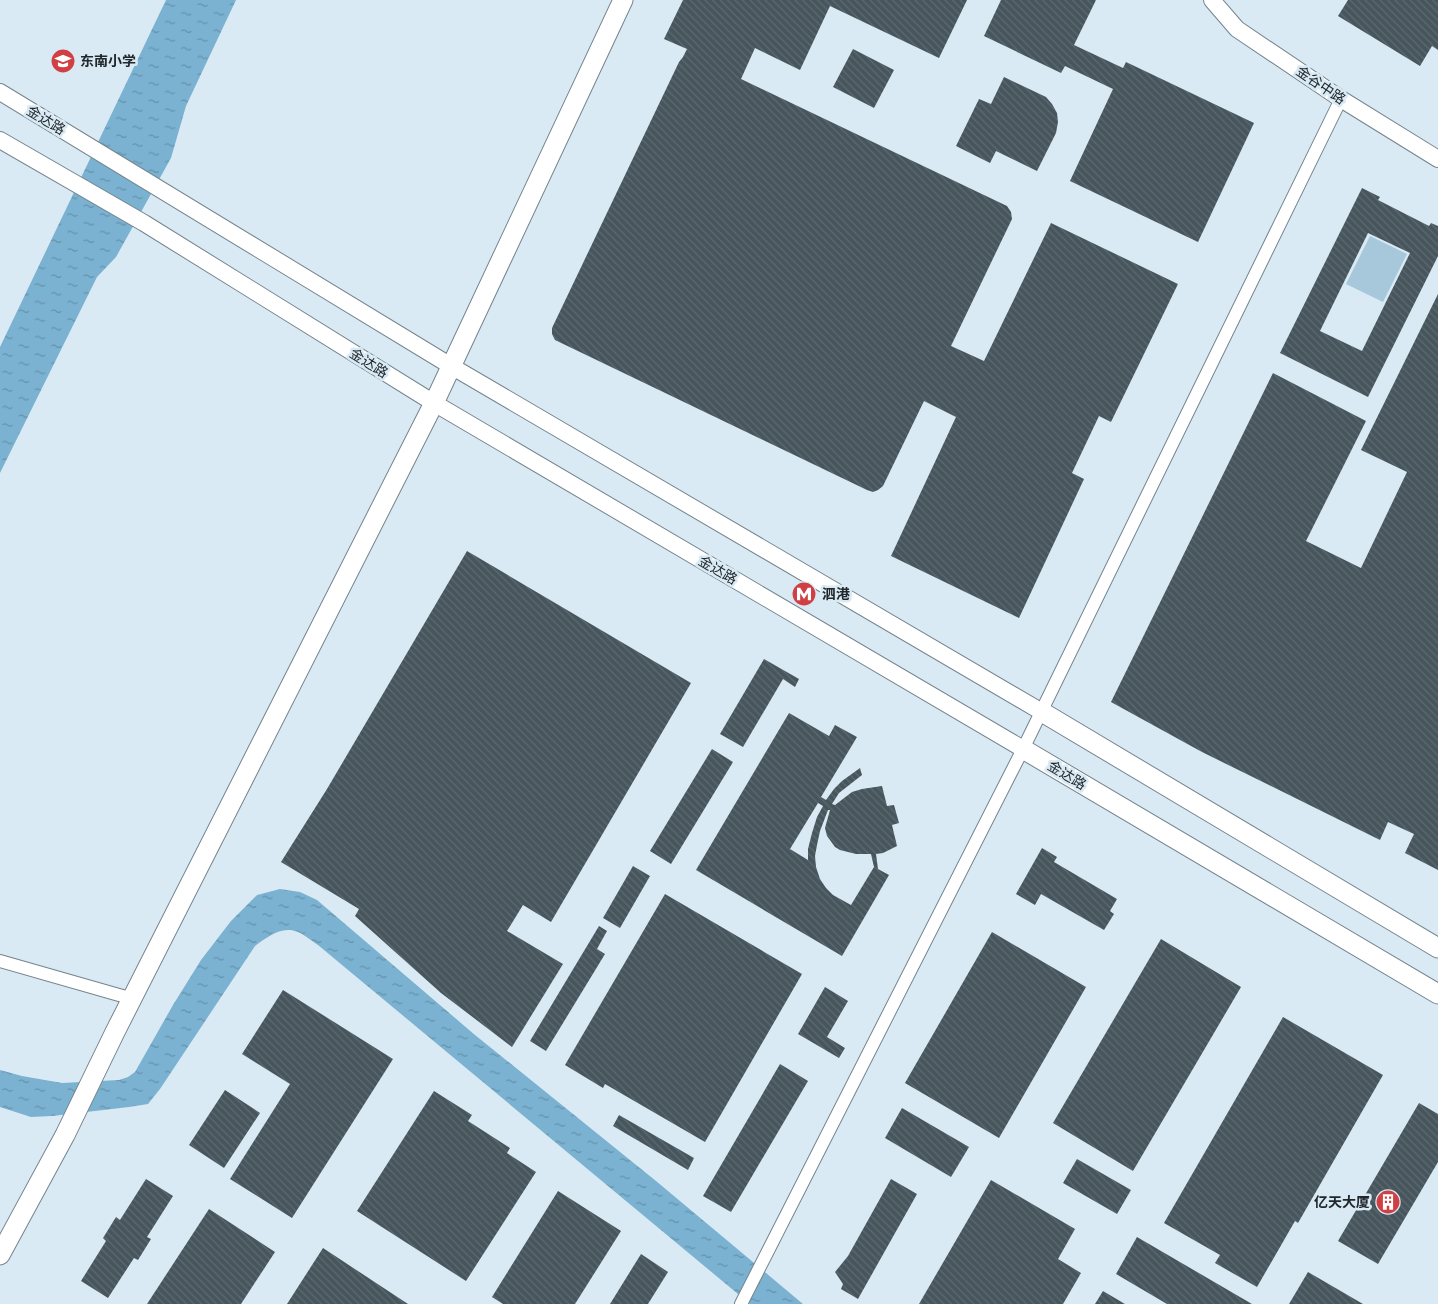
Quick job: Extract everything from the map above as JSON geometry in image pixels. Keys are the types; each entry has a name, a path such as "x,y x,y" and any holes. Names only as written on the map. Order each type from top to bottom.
{"main road":[{"path":"0,1255 66,1135 115,1032 434,403 623,0"},
{"path":"1042,712 1438,948"},
{"name":"金达路","path":"1023,749 1438,994"}],"street":[{"name":"金谷中路","path":"1212,0 1237,29 1341,100 1438,160"},
{"name":"金达路","path":"0,92 451,366 1042,712"},
{"path":"741,1304 1042,712 1341,100"},
{"name":"金达路","path":"0,140 144,223 434,403 1023,749"},
{"path":"0,961 132,999"}],"shaded area":[{"path":"1370,236 1407,254 1383,302 1346,284"}],"water":[{"path":"166,0 236,0 186,106 171,158 116,257 97,277 0,473 0,347"},
{"path":"280,889 300,892 317,900 475,1035 656,1181 803,1304 750,1304 318,945 292,930 275,933 255,946 160,1089 148,1104 31,1117 0,1107 0,1070 62,1083 119,1080 135,1072 201,960 231,921 257,895"}],"building":[{"path":"683,0 967,0 939,58 830,6 800,70 755,48 741,79 1007,206 1011,212 1012,219 951,346 984,361 1051,223 1178,284 1111,422 1099,416 1072,473 1084,479 1019,618 891,556 956,417 924,401 883,486 873,492 555,340 552,328 679,62 687,49 664,39"},
{"path":"1001,0 1096,0 1074,45 1123,68 1126,62 1254,123 1198,242 1070,181 1113,89 1065,66 1061,73 984,36"},
{"path":"1348,0 1438,0 1438,50 1432,46 1420,66 1338,16"},
{"path":"853,49 894,70 874,108 833,87"},
{"path":"1004,77 1046,97 1057,113 1056,133 1037,171 996,151 990,163 956,146 979,99 991,104"},
{"path":"1362,188 1380,197 1378,200 1429,226 1431,223 1438,226 1438,256 1368,397 1280,353","holes":["1368,233 1410,253 1362,351 1320,331"]},
{"path":"1438,294 1438,870 1405,853 1414,834 1388,822 1380,840 1202,752 1111,702 1273,373 1366,421 1306,541 1361,568 1407,472 1361,450"},
{"path":"467,551 691,683 551,922 523,905 507,931 563,964 512,1047 441,993 355,916 359,909 281,862 327,789"},
{"path":"764,659 799,679 795,687 783,679 743,747 720,734"},
{"path":"789,713 829,736 835,725 857,737 821,797 826,800 842,781 860,768 862,775 839,793 832,804 835,805 852,792 882,786 887,806 894,805 899,823 892,825 897,846 883,853 876,854 878,869 889,875 842,956 696,870","holes":["818,803 823,806 812,833 808,849 808,860 790,849","828,810 830,810 825,828 827,836 835,847 856,854 871,854 874,867 851,905 833,895 826,888 820,879 816,867 817,845"]},
{"path":"712,749 733,762 671,864 650,851"},
{"path":"1042,848 1057,857 1054,862 1117,899 1110,911 1114,914 1104,930 1041,894 1035,905 1016,894"},
{"path":"633,866 650,876 620,928 603,918"},
{"path":"665,894 802,974 705,1142 605,1084 603,1088 565,1065"},
{"path":"599,926 607,931 597,949 605,954 546,1051 530,1041"},
{"path":"992,932 1086,987 999,1138 905,1083"},
{"path":"1161,939 1241,987 1133,1171 1053,1123"},
{"path":"825,987 848,1001 827,1037 845,1048 839,1058 798,1034"},
{"path":"283,990 393,1059 292,1218 230,1179 290,1084 242,1054"},
{"path":"1283,1017 1383,1075 1298,1223 1295,1221 1257,1287 1215,1263 1220,1255 1164,1223"},
{"path":"780,1064 808,1081 731,1212 703,1196"},
{"path":"225,1090 260,1113 224,1168 189,1145"},
{"path":"434,1091 472,1115 468,1121 510,1148 507,1153 536,1172 466,1281 357,1211"},
{"name":"亿天大厦","path":"1419,1103 1438,1114 1438,1162 1378,1264 1338,1241"},
{"path":"902,1108 969,1147 951,1177 885,1138"},
{"path":"619,1115 694,1158 688,1170 613,1126"},
{"path":"1077,1159 1131,1190 1117,1214 1063,1183"},
{"path":"146,1179 173,1196 147,1237 151,1239 138,1260 134,1258 108,1298 81,1281 106,1241 103,1238 116,1217 120,1220"},
{"path":"891,1179 917,1194 858,1299 841,1289 843,1284 835,1272 848,1256"},
{"path":"991,1180 1075,1229 1058,1259 1081,1273 1063,1304 919,1304"},
{"path":"558,1191 621,1231 575,1304 503,1304 492,1297"},
{"path":"209,1209 275,1252 241,1304 147,1304"},
{"path":"1137,1237 1252,1304 1167,1304 1116,1274"},
{"path":"323,1248 408,1304 287,1304"},
{"path":"641,1254 668,1272 648,1304 610,1304"},
{"path":"1308,1272 1363,1304 1289,1304"},
{"path":"1103,1291 1125,1304 1095,1304"}],"place":[{"name":"东南小学","path":"63,61"},
{"name":"泗港","path":"804,594"},
{"name":"亿天大厦","path":"1388,1202"}]}
